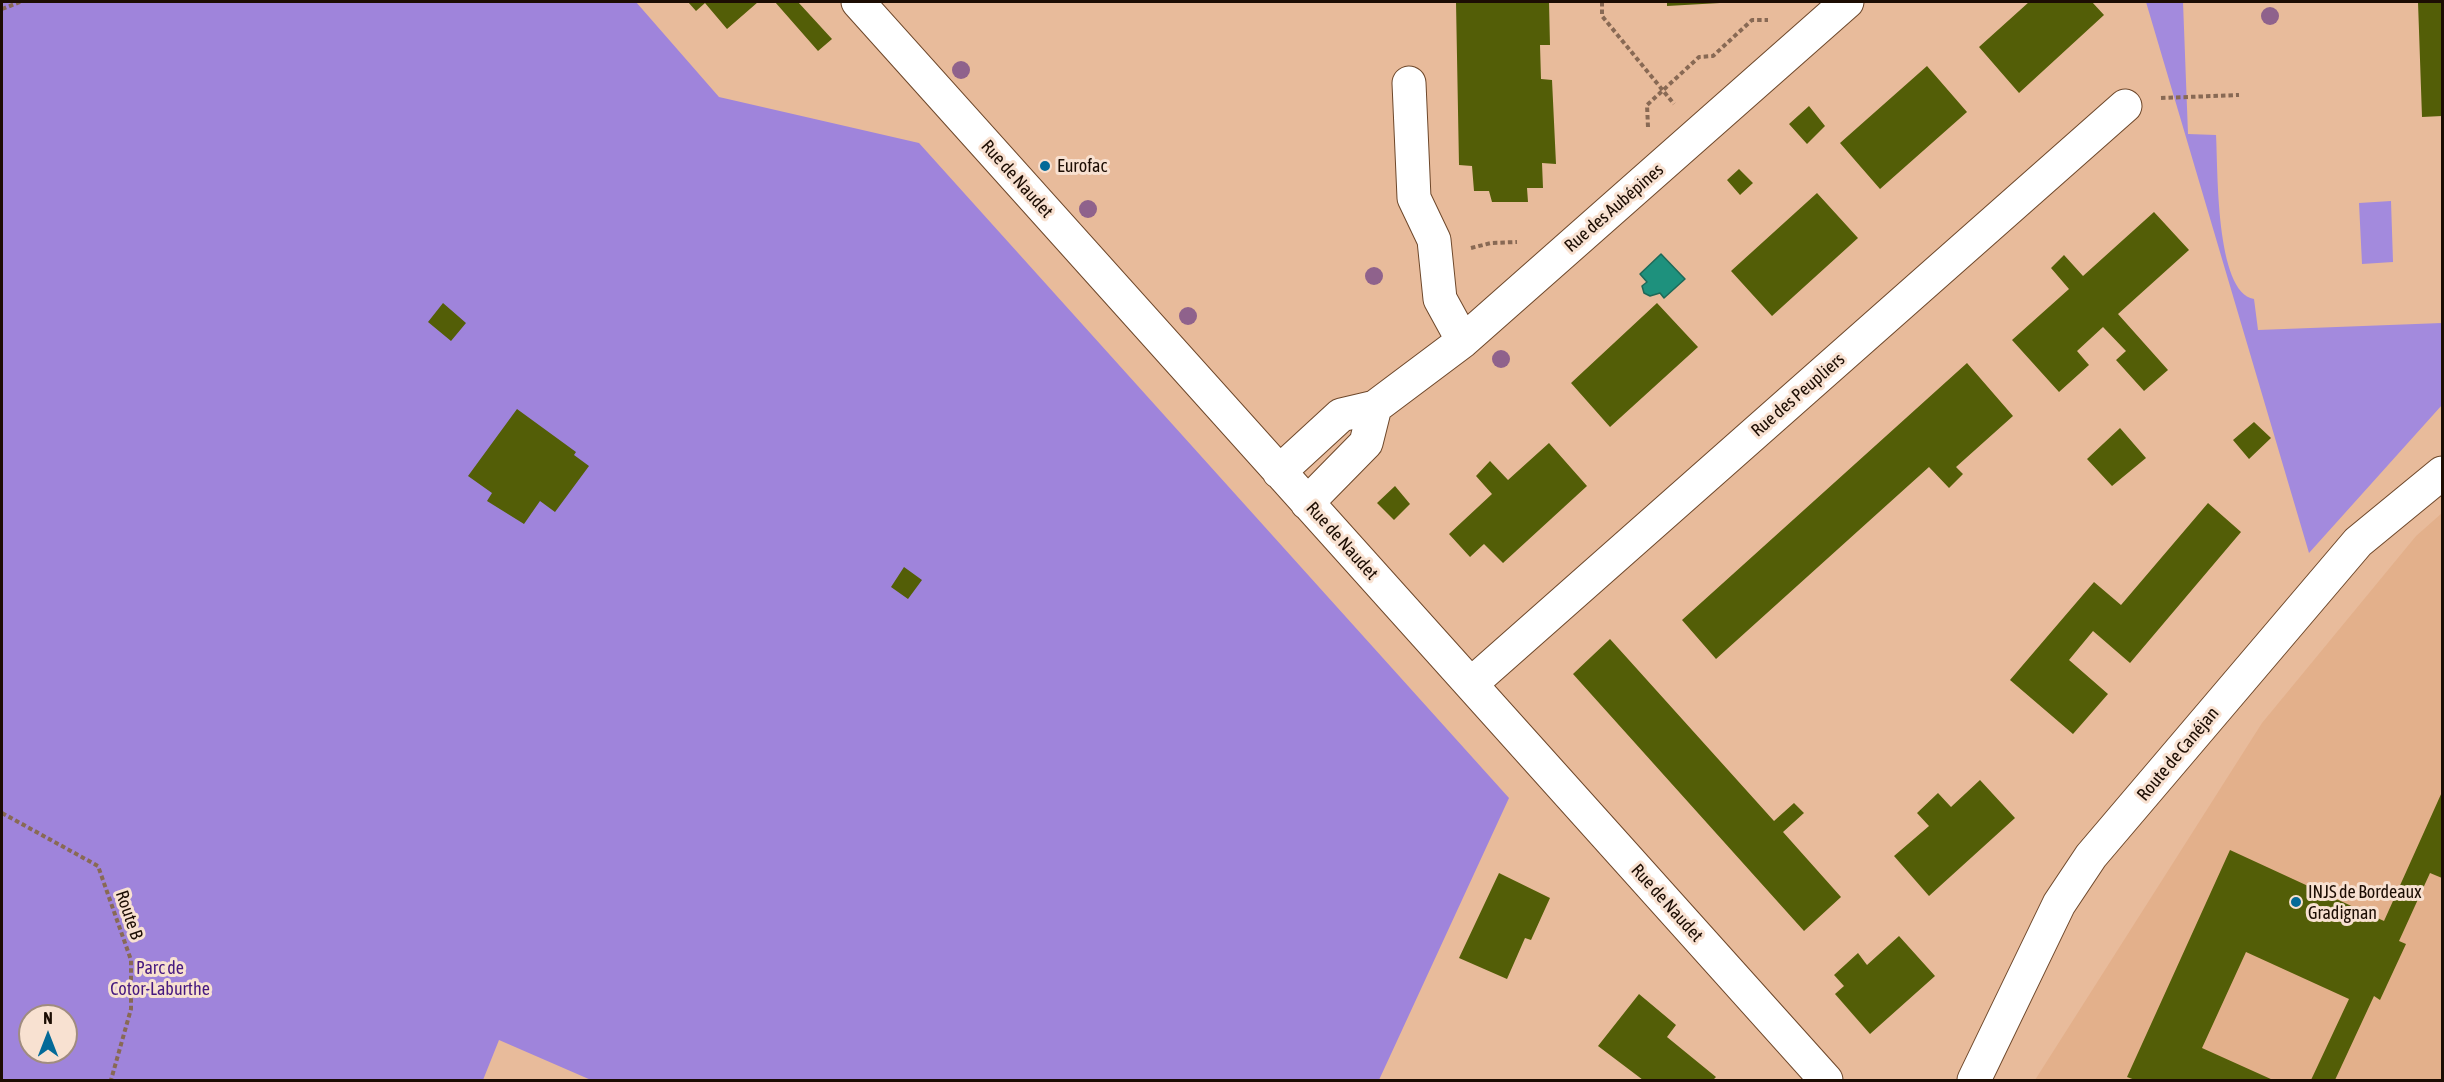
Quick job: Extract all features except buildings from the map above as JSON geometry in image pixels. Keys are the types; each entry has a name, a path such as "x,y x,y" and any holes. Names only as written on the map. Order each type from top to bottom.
{"street":[{"name":"Rue de Naudet","path":"858,2 1826,1080"},
{"name":"Rue des Aubépines","path":"1279,472 1341,415 1375,407 1463,341 1847,2"},
{"path":"1409,83 1414,198 1434,240 1440,299 1463,341"},
{"name":"Rue des Peupliers","path":"1470,684 2125,106"},
{"path":"1308,503 1366,442 1375,407"},
{"name":"Route de Canéjan","path":"1974,1080 2059,904 2091,856 2358,542 2442,473"}],"path":[{"path":"2,9 20,2"},
{"path":"1602,2 1602,16 1698,134"},
{"path":"1648,137 1647,105 1662,90 1700,57 1713,56 1752,20 1771,20"},
{"path":"2125,106 2164,97 2239,95"},
{"path":"1436,257 1491,243 1523,242"},
{"name":"Route B","path":"2,813 98,866 131,960 131,1009 111,1080"}],"shaded area":[{"path":"2146,2 2183,2 2188,134 2216,135 2221,226 2225,253 2232,275 2241,292 2254,299 2258,330 2442,323 2442,405 2309,553"},
{"path":"2391,201 2393,262 2362,264 2359,203"},
{"name":"INJS de Bordeaux Gradignan","path":"2442,513 2442,1080 2035,1080 2262,723 2416,536"}],"green space":[{"name":"Parc de Cotor-Laburthe","path":"2,2 636,2 719,97 919,143 1509,798 1379,1080 591,1080 499,1040 483,1080 2,1080"}],"water":[{"path":"1661,254 1685,279 1664,298 1660,293 1650,296 1644,293 1642,286 1647,282 1640,274"}],"place":[{"name":"Eurofac","path":"1045,166"},
{"name":"INJS de Bordeaux Gradignan","path":"2296,902"}]}
